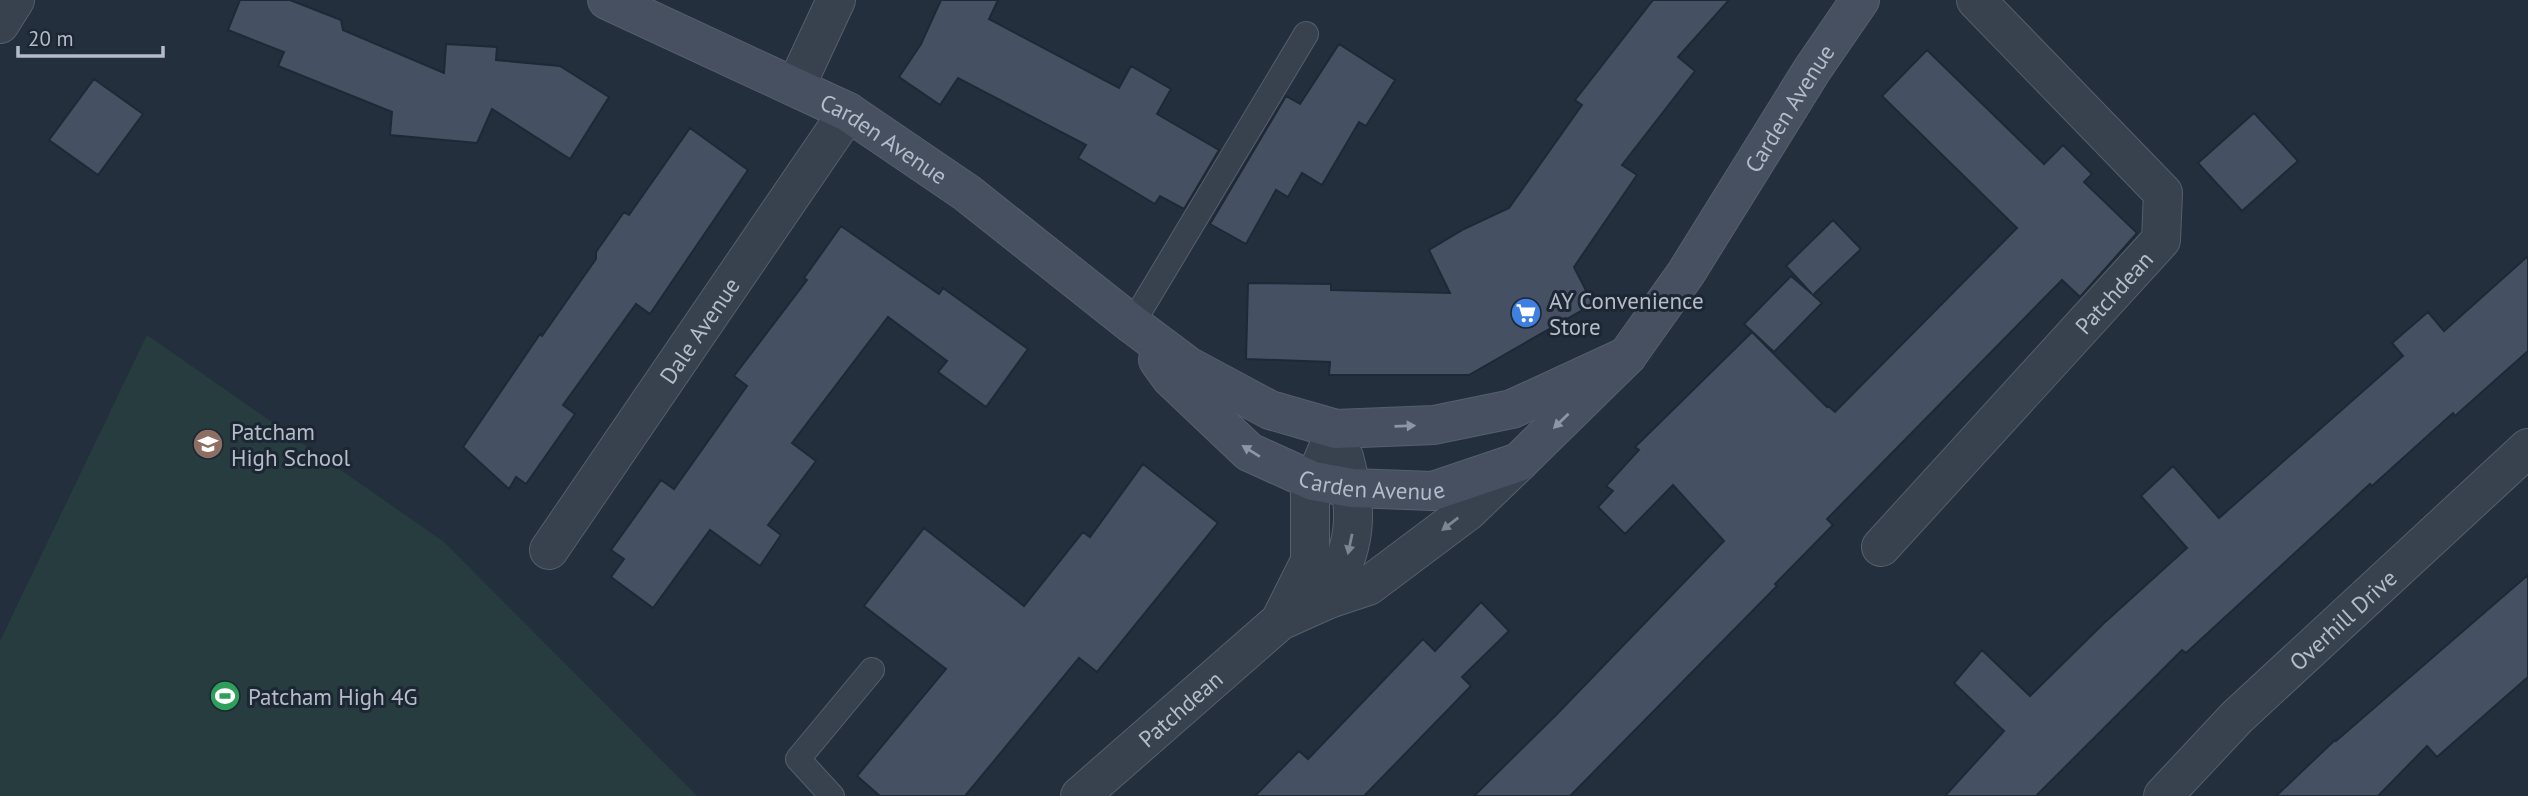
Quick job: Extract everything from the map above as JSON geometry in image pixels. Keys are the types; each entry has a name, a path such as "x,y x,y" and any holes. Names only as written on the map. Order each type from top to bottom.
{"street":[{"path":"0,24 15,0"},
{"name":"Carden Avenue","path":"607,0 848,112 967,193 1188,366 1270,410 1336,429 1434,425 1512,409 1628,356"},
{"path":"796,86 836,0"},
{"name":"Carden Avenue","path":"1132,324 1171,378 1249,452 1313,481 1352,488 1433,491 1519,462 1628,356 1686,273 1812,70 1860,0"},
{"name":"Patchdean","path":"1881,547 2161,240 2163,193 1976,0"},
{"name":"Dale Avenue","path":"549,550 848,112"},
{"path":"1329,599 1346,563 1353,536 1352,488 1336,429"},
{"name":"Patchdean","path":"1280,621 1310,561 1310,491 1336,429"},
{"name":"Overhill Drive","path":"2164,796 2237,717 2528,449"},
{"name":"Patchdean","path":"1080,796 1280,621 1329,599 1368,586 1468,511 1519,462"}],"lane":[{"path":"1132,324 1306,34"},
{"path":"832,796 798,758 872,670"}],"green space":[{"name":"Patcham High School","path":"147,335 444,542 697,796 0,796 0,641"}],"building":[{"path":"240,0 290,0 341,20 343,30 444,73 446,44 497,47 496,60 560,66 609,97 570,159 492,109 477,143 390,135 392,112 278,66 284,52 228,30"},
{"path":"941,0 998,0 989,19 1119,88 1131,66 1171,89 1157,114 1219,150 1184,209 1160,196 1155,204 1078,158 1086,145 958,78 940,105 899,77 921,44"},
{"path":"1653,0 1729,0 1678,57 1695,71 1622,165 1637,175 1574,267 1593,304 1469,375 1329,375 1330,362 1246,359 1248,283 1331,284 1331,290 1450,293 1429,250 1464,229 1509,208 1582,105 1575,100"},
{"path":"1339,44 1395,80 1366,126 1359,122 1322,185 1302,173 1288,197 1276,190 1246,244 1210,224 1286,96 1300,104"},
{"path":"1927,50 2044,164 2063,145 2092,174 2084,182 2137,233 2080,297 2062,280 1827,519 1833,525 1775,584 1777,586 1570,796 1474,796 1724,541 1673,485 1625,534 1598,507 1613,491 1606,486 1639,450 1635,447 1752,332 1835,412 2017,228 1882,96"},
{"path":"94,79 143,114 98,175 49,140"},
{"path":"2254,113 2298,161 2242,211 2198,163"},
{"path":"690,128 748,170 650,314 636,304 563,405 575,414 526,484 516,477 509,489 463,447 540,334 542,336 596,259 596,252 624,212 629,215"},
{"path":"1833,220 1861,249 1813,295 1822,303 1774,352 1744,324 1791,276 1812,294 1786,266"},
{"path":"841,226 939,294 943,288 1028,349 986,407 938,372 947,361 888,317 792,443 816,461 768,525 781,535 760,566 710,530 653,608 611,577 624,559 611,550 661,480 674,489 747,386 734,376 807,280 804,278"},
{"path":"2528,256 2528,351 2455,416 2453,413 2372,486 2370,484 2186,653 2182,650 2036,796 1945,796 2004,731 1954,683 1982,650 2030,696 2104,623 2187,548 2141,496 2173,466 2219,518 2403,356 2392,343 2428,312 2444,331"},
{"path":"1143,464 1218,523 1097,672 1079,658 965,796 880,796 857,776 946,669 864,606 924,528 1024,606 1083,532 1090,537"},
{"path":"2528,575 2528,677 2437,757 2427,746 2378,796 2276,796 2335,740"},
{"path":"1481,602 1509,631 1462,677 1471,686 1364,796 1255,796 1299,751 1308,759 1423,639 1435,651"}],"place":[{"name":"AY Convenience Store","path":"1526,313"},
{"name":"Patcham High School","path":"208,444"},
{"name":"Patcham High 4G","path":"225,696"}]}
